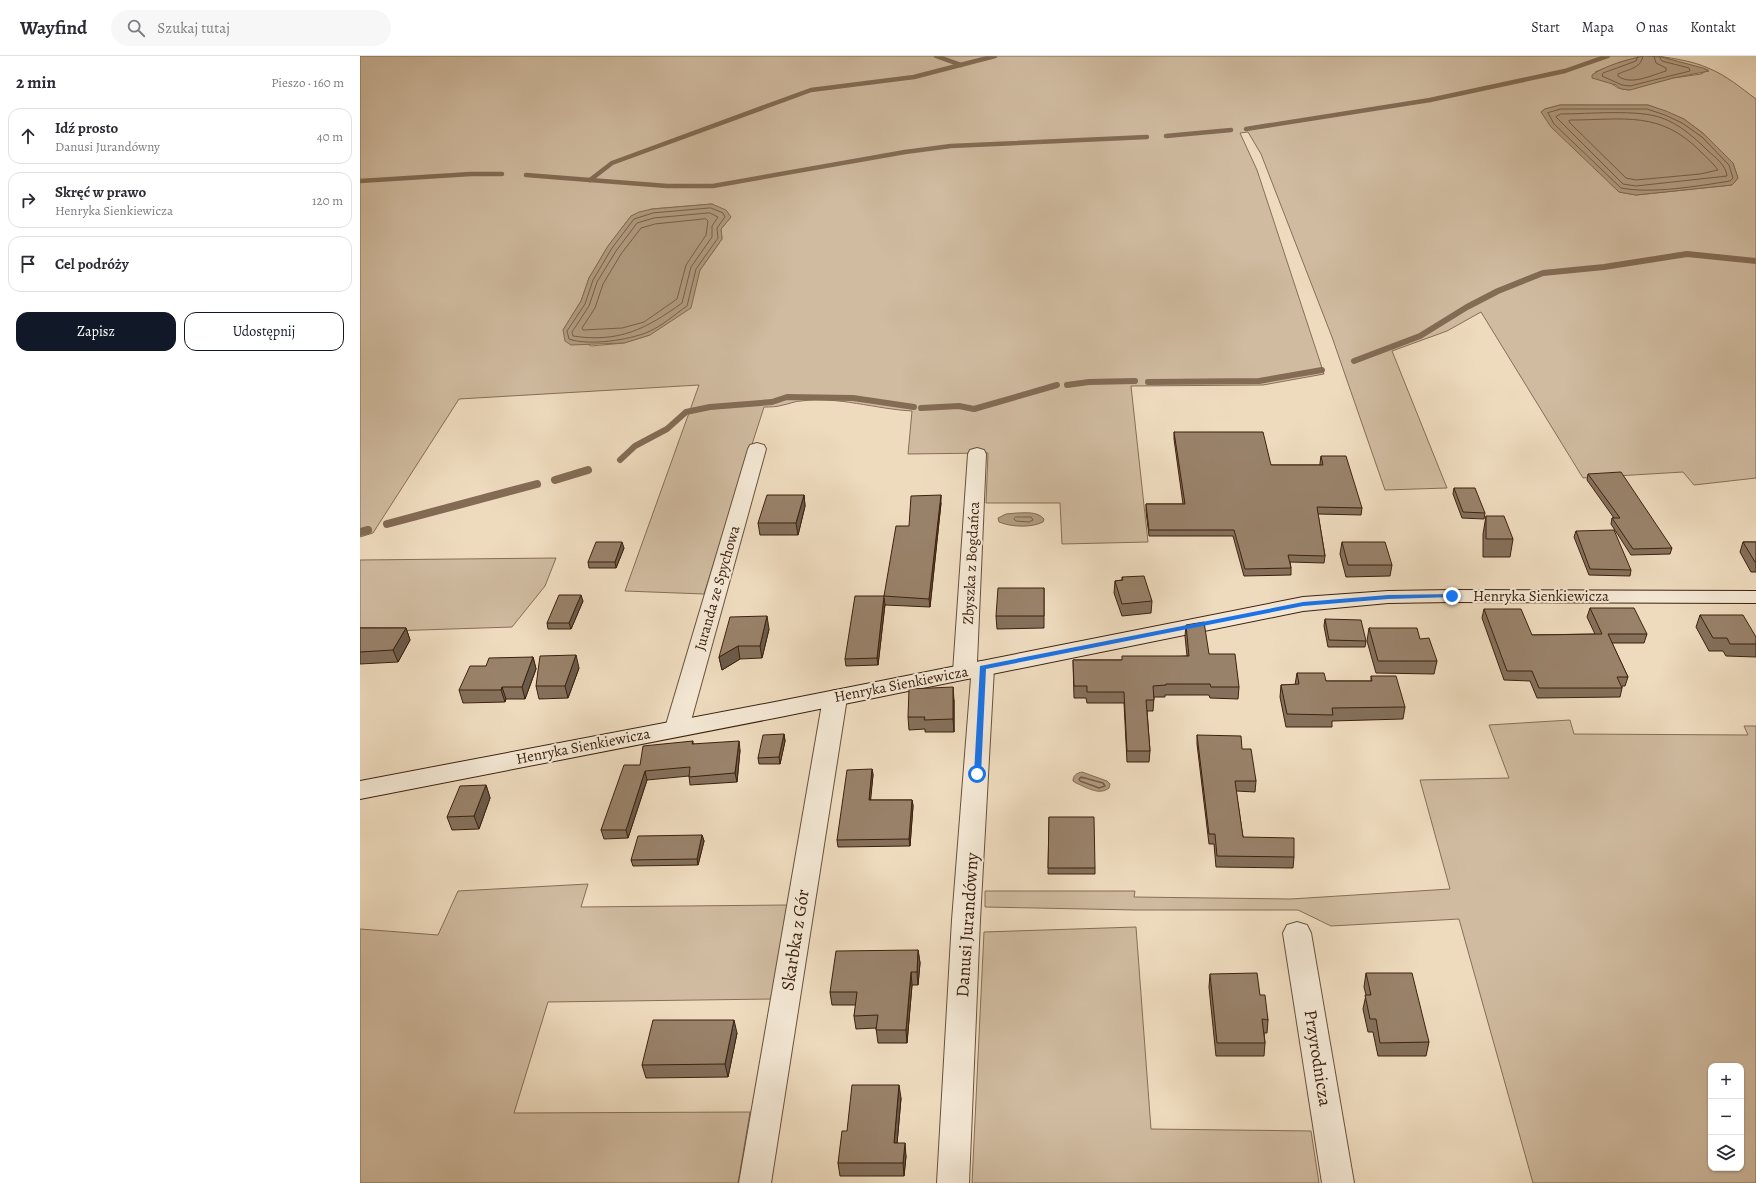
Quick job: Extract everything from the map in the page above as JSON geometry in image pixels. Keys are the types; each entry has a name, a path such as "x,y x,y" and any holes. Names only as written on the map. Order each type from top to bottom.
{"street":[{"name":"Juranda ze Spychowa","path":"677,728 757,449"},
{"name":"Zbyszka z Bogdańca","path":"974,670 977,454"},
{"name":"Henryka Sienkiewicza","path":"360,790 835,698 1303,604 1388,597 1452,596 1756,597"},
{"name":"Danusi Jurandówny","path":"953,1183 966,920 977,774 974,670"},
{"name":"Skarbka z Gór","path":"755,1183 835,698"},
{"name":"Przyrodnicza","path":"1297,933 1338,1183"}],"shaded area":[{"path":"360,56 1644,56 1659,56 1690,62 1715,71 1756,99 1756,478 1694,485 1683,472 1583,478 1481,312 1447,331 1392,351 1447,488 1385,490 1332,337 1261,154 1248,132 1240,133 1257,170 1324,374 1263,385 1131,386 1148,542 1062,544 1060,503 986,503 988,453 908,454 912,411 843,401 799,401 778,406 764,407 704,594 625,591 699,385 459,399 373,533 360,537","holes":["1644,56 1661,57 1708,70 1701,74 1673,78 1628,90 1618,88 1595,72 1620,62","1560,105 1648,105 1684,119 1704,134 1733,163 1738,178 1732,185 1636,195 1619,192 1541,112 1545,109","712,204 731,217 721,229 722,239 700,270 696,282 650,335 624,343 591,346 563,330 581,301 589,278 608,246 631,216 652,209"]},
{"path":"556,558 545,586 512,627 360,632 360,560"},
{"path":"1570,720 1574,734 1748,735 1744,726 1756,726 1756,1183 1533,1183 1459,919 1331,926 1298,910 1136,910 985,907 985,891 1135,891 1134,897 1291,899 1450,889 1420,780 1509,778 1489,725"},
{"path":"588,884 581,907 787,905 773,999 548,1002 514,1113 750,1112 738,1183 360,1183 360,929 438,935 458,891"},
{"path":"1136,927 1151,1129 1311,1131 1319,1183 972,1183 984,932"}],"water":[{"path":"1644,56 1661,57 1709,71 1673,78 1630,90 1621,89 1616,85 1592,78 1592,75 1610,66"},
{"path":"1560,105 1648,105 1666,111 1684,119 1704,134 1733,163 1738,178 1732,185 1636,195 1619,192 1551,127 1541,112 1545,109"},
{"path":"712,204 726,210 731,217 721,229 722,239 700,270 691,308 650,335 624,343 571,345 565,341 563,330 581,301 589,278 608,246 631,216 639,212 652,209"},
{"path":"1006,514 1035,514 1044,519 1043,522 1027,526 1015,526 999,522 998,518"},
{"path":"1082,772 1107,781 1110,784 1109,788 1097,791 1073,781 1074,777 1078,773"}],"building":[{"path":"1174,432 1263,432 1271,465 1323,465 1321,456 1346,456 1362,508 1317,507 1325,556 1288,555 1291,568 1245,569 1234,530 1149,530 1146,504 1185,504"},
{"path":"1621,472 1672,548 1633,549 1612,518 1620,518 1588,474"},
{"path":"1454,488 1475,488 1485,513 1463,512"},
{"path":"767,495 804,495 796,523 758,523"},
{"path":"941,495 929,599 884,596 896,526 909,526 911,496"},
{"path":"1486,516 1504,516 1513,539 1486,539"},
{"path":"1614,530 1631,570 1590,569 1576,531"},
{"path":"596,542 622,542 615,562 588,562"},
{"path":"1342,542 1385,542 1392,565 1348,565"},
{"path":"1743,542 1756,542 1756,562 1755,562"},
{"path":"1144,576 1152,601 1122,604 1115,581 1123,580 1122,577"},
{"path":"998,588 1044,588 1044,616 996,616"},
{"path":"559,595 581,595 569,623 547,623"},
{"path":"855,596 884,596 877,658 845,659"},
{"path":"1590,608 1634,608 1647,634 1608,634 1628,677 1617,677 1622,688 1539,688 1532,671 1507,671 1484,609 1521,609 1532,635 1602,634"},
{"path":"1700,615 1743,615 1756,637 1756,644 1730,644 1727,638 1713,638"},
{"path":"767,616 760,646 738,646 719,657 730,617"},
{"path":"1325,619 1361,620 1366,641 1329,640"},
{"path":"1204,622 1209,654 1235,654 1239,687 1211,687 1210,684 1166,684 1153,686 1154,700 1146,700 1150,751 1127,751 1124,692 1087,692 1087,686 1074,686 1073,660 1122,660 1122,656 1189,656 1186,625"},
{"path":"360,628 406,628 393,650 360,652"},
{"path":"1369,628 1417,628 1420,639 1429,638 1437,661 1378,661"},
{"path":"576,655 565,686 536,686 540,656"},
{"path":"533,657 522,687 502,687 501,690 459,690 470,666 486,666 489,658"},
{"path":"1297,673 1324,673 1326,681 1372,681 1371,676 1396,676 1405,707 1332,708 1333,715 1287,714 1281,685 1299,684"},
{"path":"953,687 953,719 924,720 925,717 908,717 909,689"},
{"path":"784,734 779,757 758,758 763,735"},
{"path":"1197,735 1241,736 1242,749 1251,749 1256,781 1235,781 1243,837 1294,838 1294,857 1217,856 1215,834 1209,834"},
{"path":"693,741 692,744 739,741 735,773 689,777 690,767 645,771 626,830 601,830 624,765 640,765 643,746"},
{"path":"872,769 869,800 912,800 909,839 837,840 847,770"},
{"path":"486,785 474,816 447,817 460,786"},
{"path":"1049,817 1094,817 1095,868 1048,868"},
{"path":"702,835 697,859 631,860 638,836"},
{"path":"918,950 917,972 911,972 906,1030 876,1030 878,1015 854,1016 857,992 830,992 836,951"},
{"path":"1257,973 1260,995 1265,995 1268,1020 1262,1019 1265,1043 1217,1043 1210,974"},
{"path":"1366,973 1412,973 1429,1042 1380,1043 1376,1019 1370,1019 1365,995 1371,995"},
{"path":"653,1020 734,1020 725,1064 642,1065"},
{"path":"852,1085 899,1085 894,1143 905,1143 903,1163 838,1163 842,1131 847,1131"}],"waterway":[{"path":"936,56 961,65"},
{"path":"961,65 995,56"},
{"path":"1246,129 1430,100 1565,71 1608,56"},
{"path":"590,180 612,163 811,90 914,77 961,65"},
{"path":"1166,136 1231,130"},
{"path":"590,180 667,186 713,186 905,152 951,146 1147,137"},
{"path":"360,181 471,174 502,174"},
{"path":"526,175 590,180"},
{"path":"1354,361 1420,336 1467,307 1498,291 1543,273 1604,267 1687,254 1756,261"},
{"path":"1148,382 1259,381 1322,370"},
{"path":"1067,385 1089,382 1135,381"},
{"path":"921,408 959,406 974,409 1057,385"},
{"path":"620,460 635,446 667,429 686,412 710,407 772,402 787,397 853,398 914,407"},
{"path":"555,480 588,470"},
{"path":"387,524 537,484"},
{"path":"360,532 368,530"}],"route":[{"path":"977,774 983,668 1303,604 1388,597 1452,596"}]}
